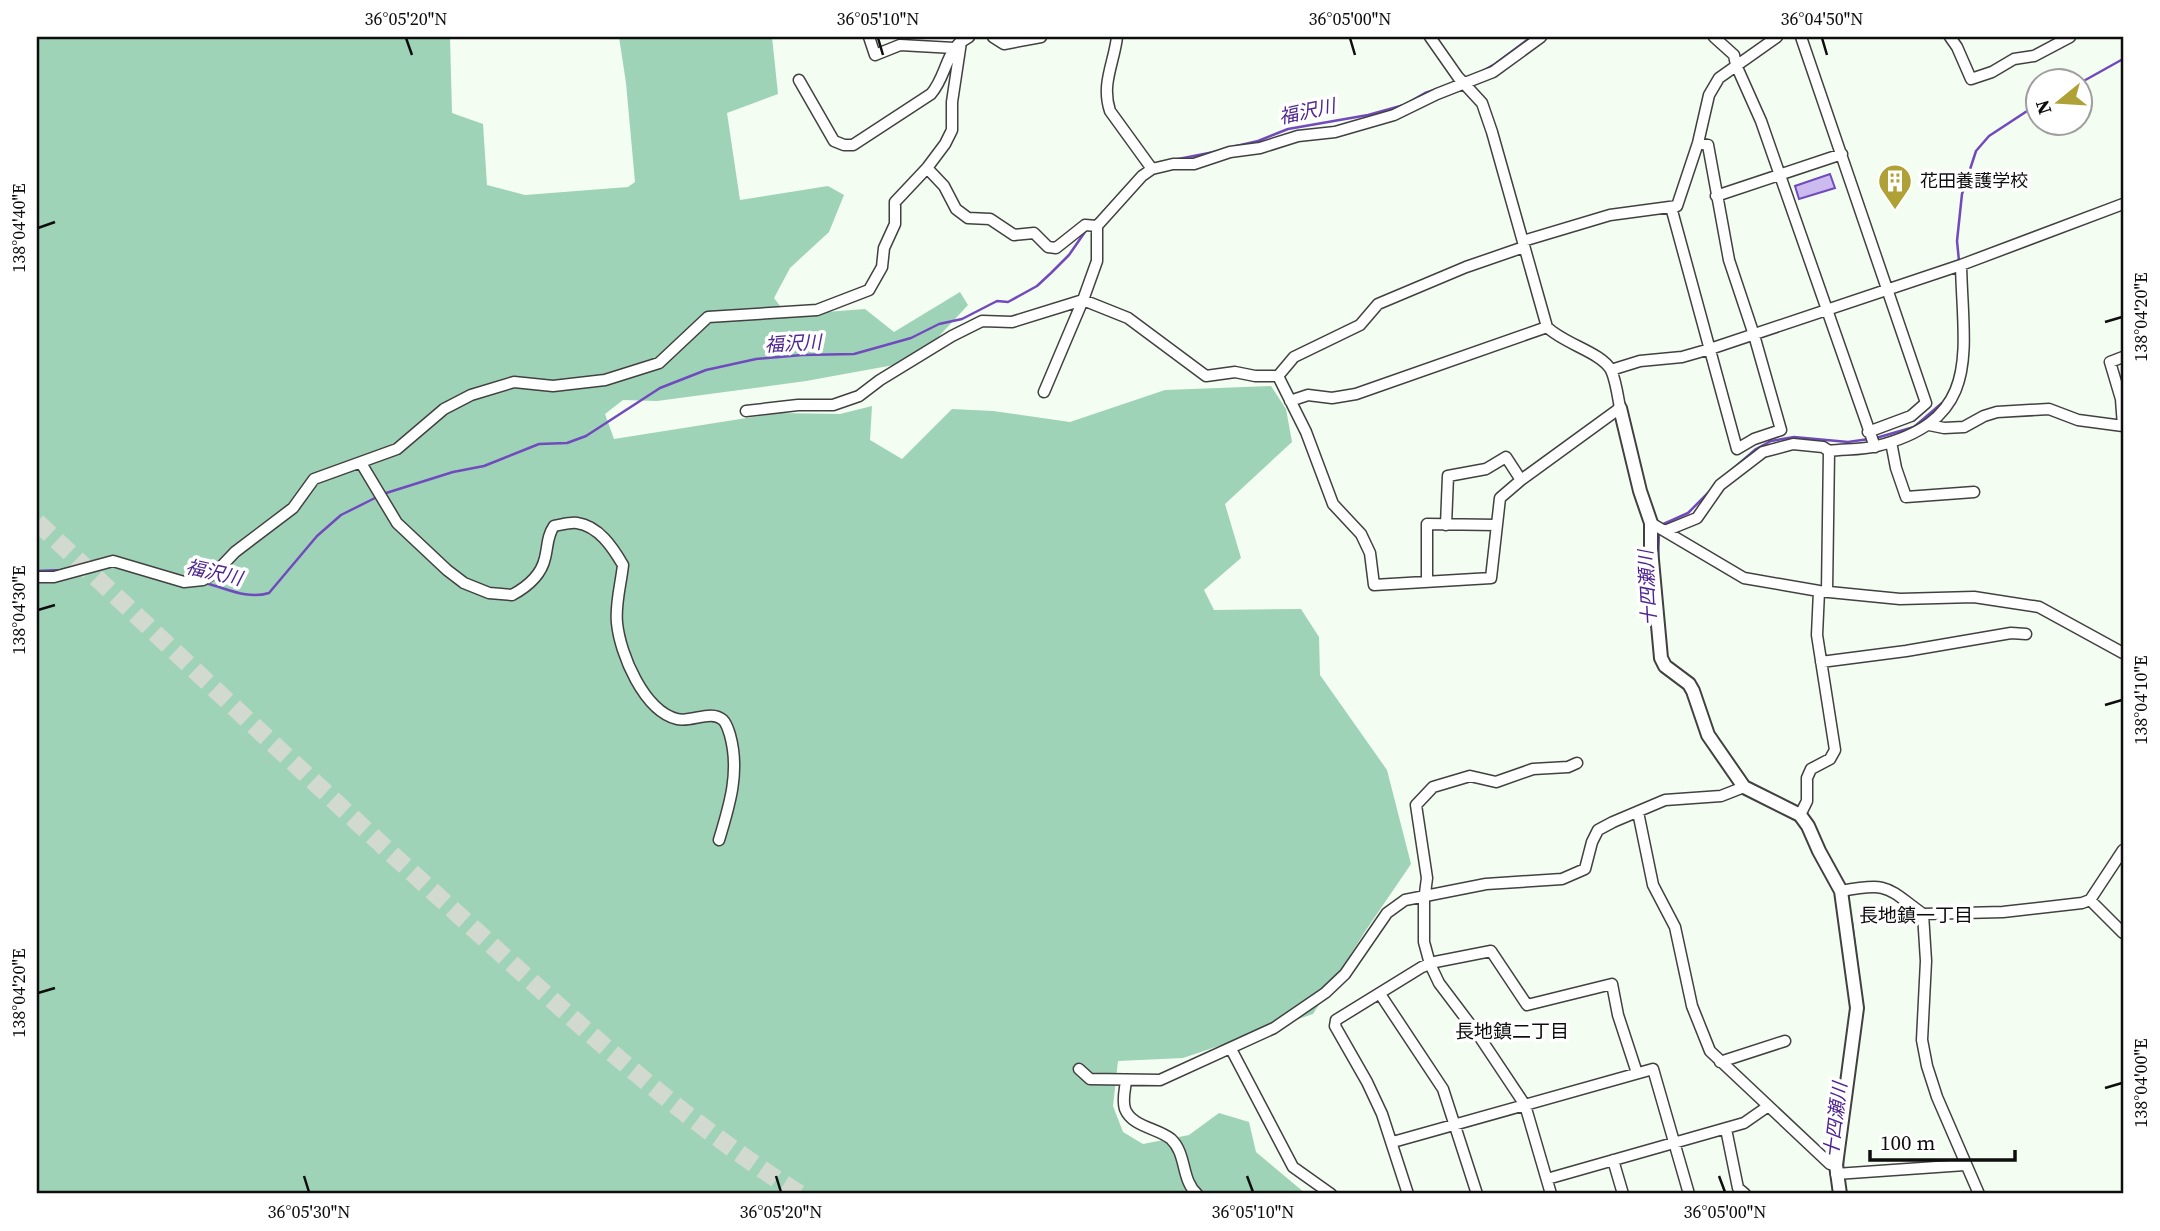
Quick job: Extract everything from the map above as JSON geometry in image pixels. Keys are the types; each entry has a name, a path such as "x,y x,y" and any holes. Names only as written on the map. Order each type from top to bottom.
{"street":[{"path":"869,37 875,55 900,45 961,42"},
{"path":"993,37 1004,44 1041,37"},
{"path":"1117,37 1108,72 1107,101 1110,111 1152,169"},
{"path":"1430,37 1465,85 1482,103 1547,327 1566,342 1600,358 1611,370 1640,491 1651,523 1661,658 1665,666 1689,684 1708,735 1744,787 1800,815 1841,891 1857,1008 1836,1169 1840,1194"},
{"path":"1044,392 1097,261 1097,226 1132,186 1152,169 1173,164 1194,164 1230,152 1260,148 1298,136 1335,132 1394,115 1437,94 1493,72 1541,37"},
{"path":"1714,37 1734,55 1761,121 1875,447"},
{"path":"746,411 798,405 833,405 859,396 952,336 982,321 1012,322 1083,300 1128,318 1206,376 1235,372 1255,376 1278,376 1294,357 1360,325 1378,304 1524,244 1610,215 1677,206 1698,143 1709,95 1719,78 1777,37"},
{"path":"1801,37 1926,402 1911,416 1868,432"},
{"path":"1950,37 1958,47 1971,79 1992,72 2014,59 2034,55 2058,40 2070,37"},
{"path":"799,80 834,141 853,145 931,94 940,83 951,52 961,42"},
{"path":"37,577 54,577 113,562 184,582 203,580 216,572 234,552 293,508 314,480 363,467 397,449 444,409 471,395 514,382 554,386 605,380 659,363 708,317 817,310 869,290 881,267 884,248 895,224 895,202 927,167 952,130 952,102 961,42"},
{"path":"1698,143 1708,145 1729,260 1785,438"},
{"path":"1716,196 1842,154"},
{"path":"927,167 944,186 956,209 968,218 990,219 1014,235 1034,233 1048,247 1056,248 1085,225 1097,226"},
{"path":"1611,370 1640,361 1682,358 1754,335 1961,265 2123,204"},
{"path":"1671,207 1737,449 1754,439 1785,438 1822,447 1829,452 1875,447 1910,436 1929,425 1952,400 1960,382 1963,363 1961,265"},
{"path":"1290,401 1308,395 1332,398 1356,394 1547,327"},
{"path":"1929,425 1944,429 1964,427 1997,412 2049,409 2078,420 2123,426 2121,399 2110,362 2123,357"},
{"path":"1278,376 1306,432 1334,503 1361,534 1370,553 1374,585 1491,578 1500,498 1620,408"},
{"path":"1665,531 1697,517 1720,485 1785,438"},
{"path":"1891,442 1906,497 1973,492"},
{"path":"1800,815 1807,801 1807,778 1811,769 1830,759 1835,750 1818,635 1823,592 1829,452"},
{"path":"1446,524 1448,476 1486,469 1506,457 1521,480"},
{"path":"363,467 397,523 464,583 489,593 512,595 537,576 545,562 549,533 554,526 577,523 591,528 603,537 623,565 617,627 643,694 662,713 677,719 713,715 726,723 733,745 735,776 719,840"},
{"path":"1651,523 1744,578 1823,592 1900,599 1974,597 2024,603 2039,607 2123,653"},
{"path":"1427,582 1427,524 1497,525"},
{"path":"1821,662 1906,652 2011,633 2026,634"},
{"path":"1551,1194 1525,1105 1479,1036 1439,983 1430,964 1424,942 1424,896 1427,878 1416,805 1436,786 1470,776 1496,782 1533,769 1577,763"},
{"path":"1079,1069 1090,1079 1160,1080 1274,1028 1325,993 1345,974 1387,913 1405,900 1486,884 1562,879 1585,869 1598,830 1613,822 1665,800 1721,796 1744,787"},
{"path":"1638,812 1653,885 1675,927 1692,1006 1710,1051 1720,1062 1836,1169 1965,1165"},
{"path":"1841,891 1869,886 1883,888 1895,892 1923,914 2003,912 2090,900 2123,850"},
{"path":"2090,900 2123,933"},
{"path":"1923,914 1926,961 1922,1040 1927,1066 1937,1097 1979,1194"},
{"path":"1408,1194 1393,1142 1367,1082 1335,1026 1336,1020 1430,964 1491,951 1527,1005 1612,984 1618,1015 1637,1073"},
{"path":"1380,994 1443,1089 1477,1194"},
{"path":"1720,1062 1785,1041"},
{"path":"1231,1049 1293,1167 1331,1194"},
{"path":"1393,1142 1653,1069 1689,1194"},
{"path":"1126,1081 1123,1099 1125,1111 1133,1119 1171,1139 1180,1152 1190,1188 1197,1194"},
{"path":"1547,1179 1726,1129 1744,1123 1767,1107"},
{"path":"1726,1129 1738,1188 1745,1194"},
{"path":"1613,1160 1623,1194"}],"green space":[{"path":"37,37 450,37 452,113 483,124 487,185 525,195 628,187 635,182 619,37 772,37 778,94 727,113 740,200 828,186 844,195 829,232 790,268 774,298 787,315 865,309 894,332 960,292 968,305 916,361 806,381 657,401 623,400 605,414 614,439 779,413 840,414 872,406 870,440 902,459 952,409 993,411 1070,422 1165,390 1271,386 1286,409 1292,442 1225,504 1241,558 1204,590 1214,610 1301,609 1319,637 1320,675 1387,770 1411,864 1313,1014 1183,1058 1118,1061 1113,1106 1123,1132 1143,1144 1189,1135 1219,1113 1249,1122 1256,1152 1306,1194 37,1194"}],"shaded area":[{"path":"1830,174 1835,188 1799,199 1795,186"}],"waterway":[{"name":"福沢川","path":"1479,73 1531,37"},
{"name":"十四瀬川","path":"2094,75 2123,59"},
{"name":"福沢川","path":"1232,147 1258,141 1288,129 1368,115 1404,105 1437,89"},
{"name":"十四瀬川","path":"1959,261 1957,241 1962,194 1976,151 1989,136 2024,113"},
{"name":"福沢川","path":"1158,163 1219,151"},
{"name":"福沢川","path":"1094,222 1113,201"},
{"name":"福沢川","path":"383,494 453,472 484,466 539,444 567,443 586,436 660,388 706,370 756,359 854,354 911,338 939,324 962,319 997,301 1008,302 1037,286 1069,255 1087,229"},
{"name":"十四瀬川","path":"1876,438 1914,427 1942,403"},
{"name":"十四瀬川","path":"1727,474 1756,449 1771,441 1794,437 1848,442 1869,439"},
{"name":"十四瀬川","path":"1659,526 1688,513 1713,488"},
{"name":"福沢川","path":"205,583 245,594 269,593 317,536 341,515 377,497"},
{"name":"十四瀬川","path":"1658,561 1659,532"},
{"name":"福沢川","path":"37,571 78,566"},
{"name":"十四瀬川","path":"1680,670 1693,680"},
{"name":"十四瀬川","path":"1852,923 1860,986"},
{"name":"十四瀬川","path":"1843,1156 1843,1170"}],"tunnel":[{"path":"37,522 363,828 591,1034 671,1102 800,1194"}],"place":[{"name":"花田養護学校","path":"1895,211"}],"district":[{"name":"長地鎮一丁目","path":"1916,915"},
{"name":"長地鎮二丁目","path":"1512,1031"}]}
